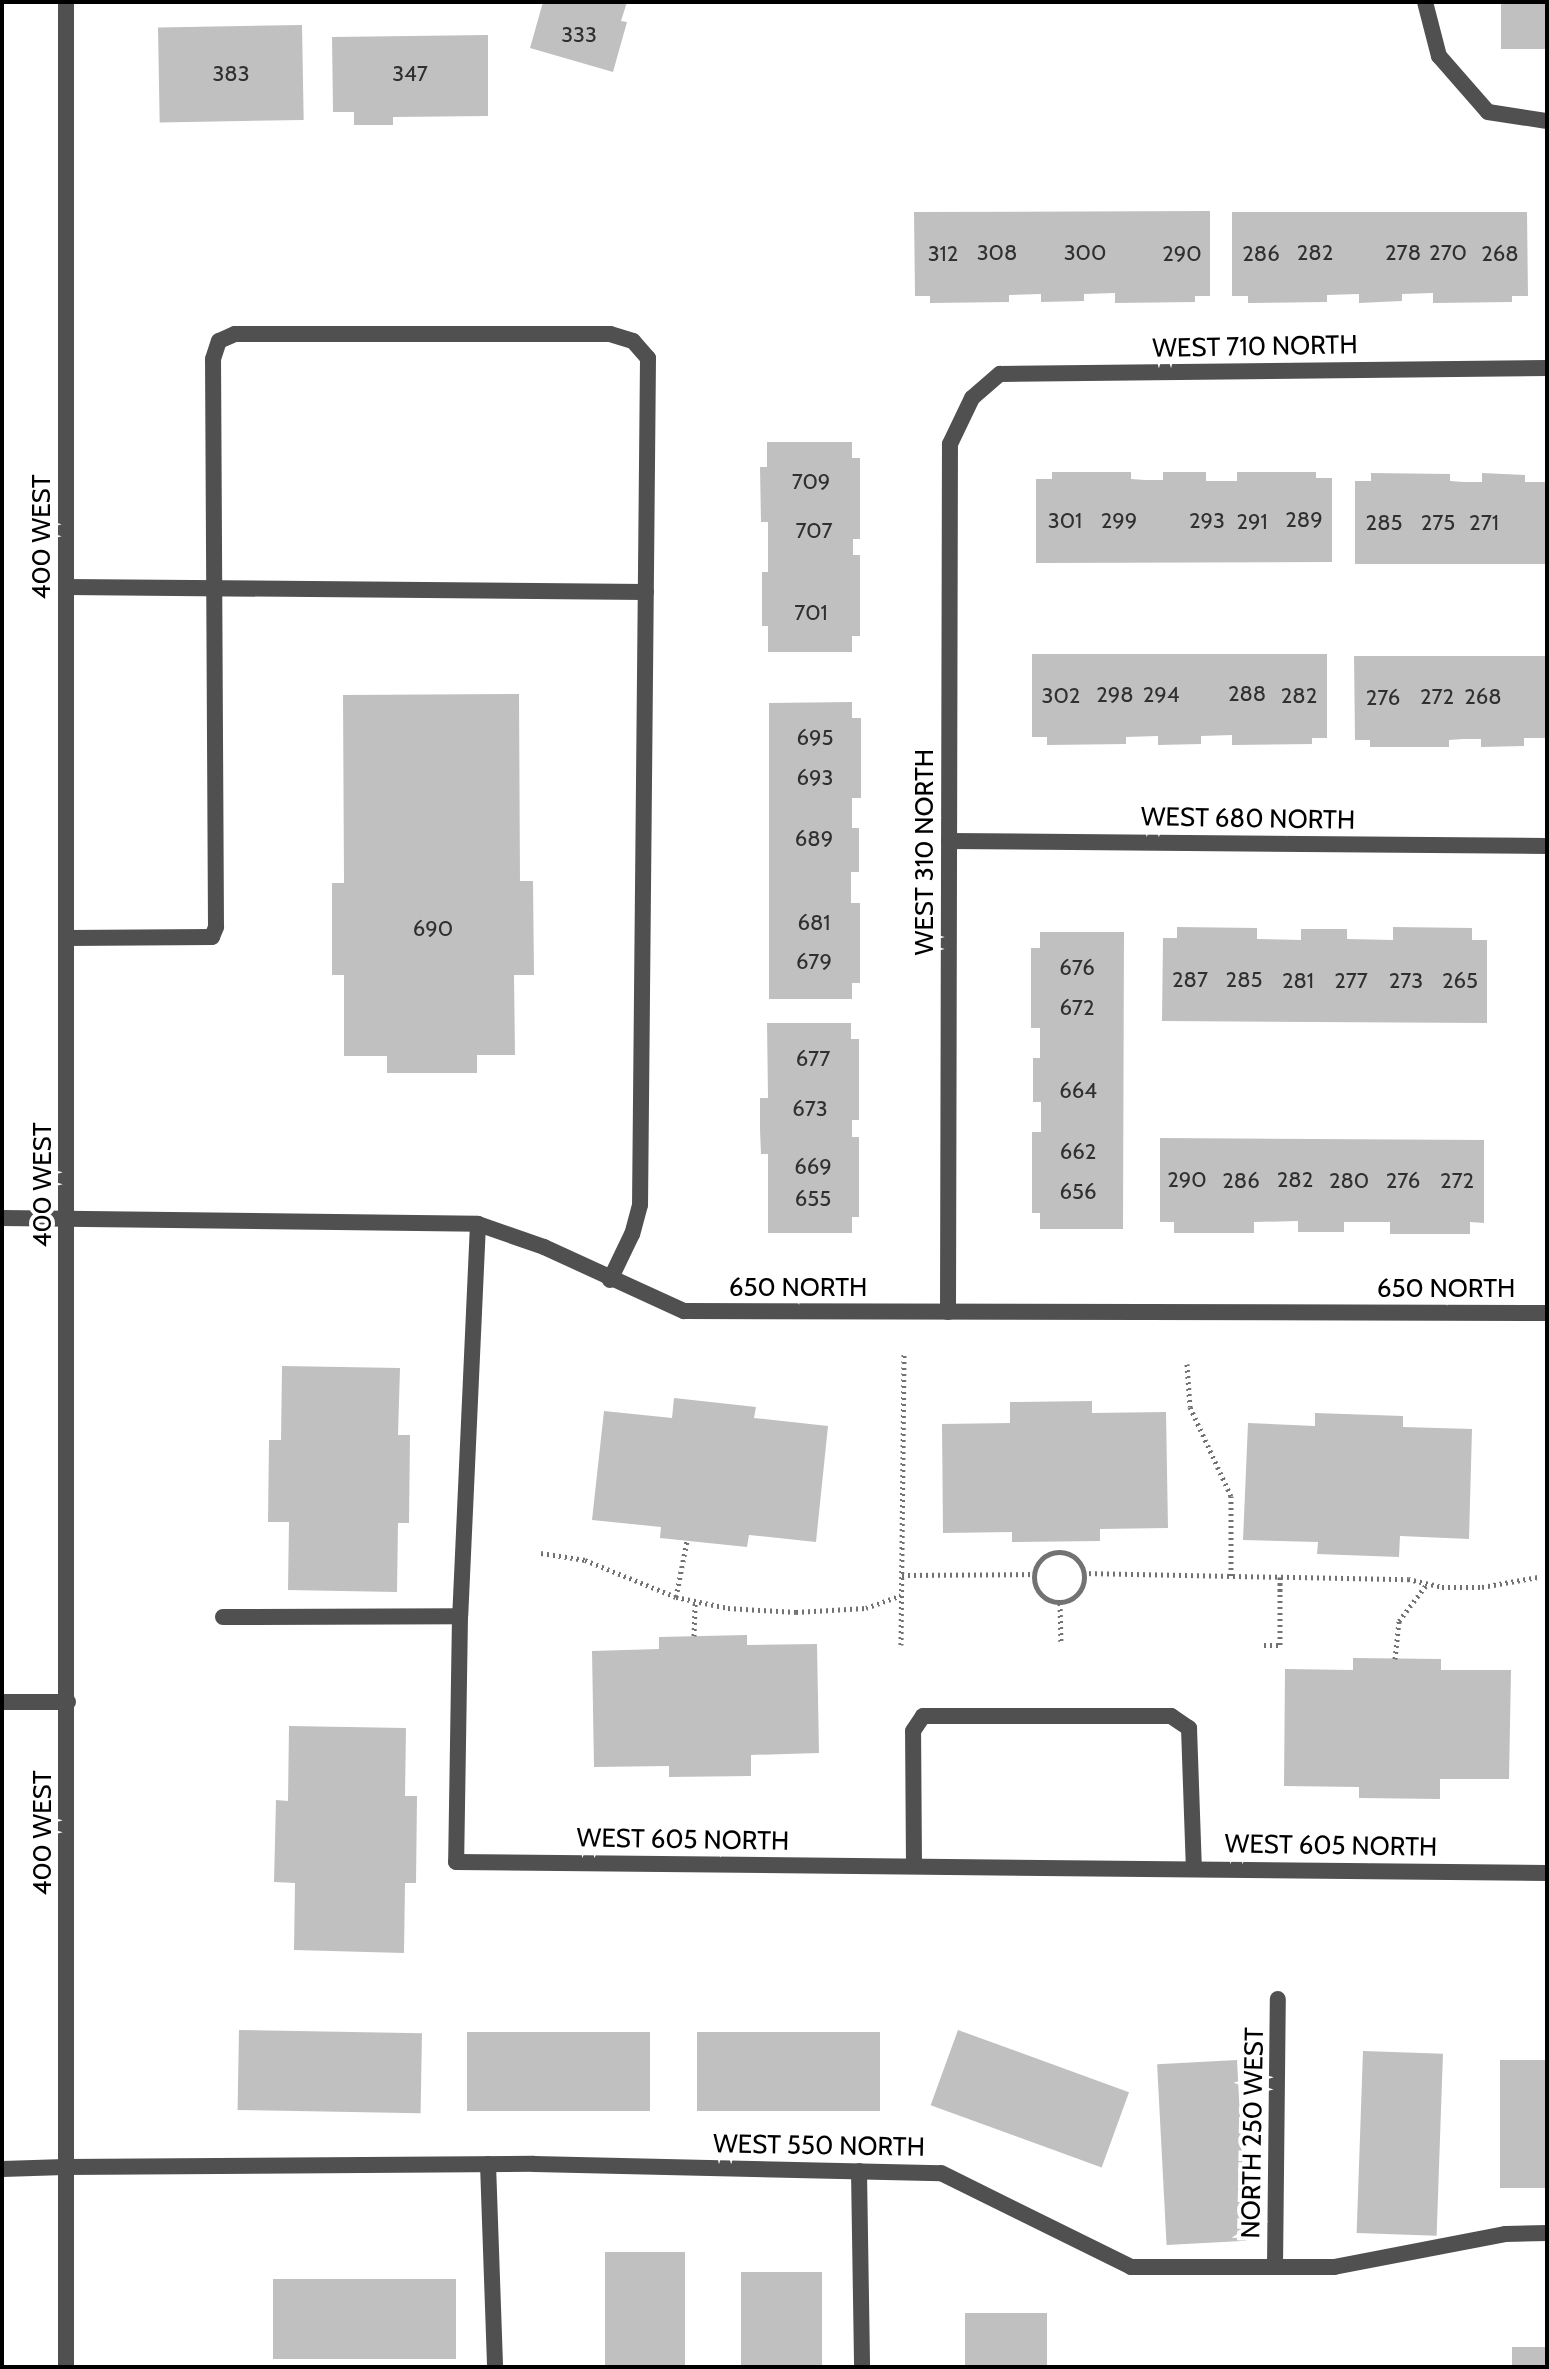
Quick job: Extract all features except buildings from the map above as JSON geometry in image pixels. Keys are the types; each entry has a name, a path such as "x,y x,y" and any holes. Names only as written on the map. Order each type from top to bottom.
{"street":[{"name":"400 WEST","path":"66,2 66,2367"},
{"path":"1425,2 1439,56 1488,112 1547,121"},
{"path":"67,938 212,937 216,927 213,359 219,341 235,334 610,334 633,341 648,358 640,1205 632,1234 610,1280"},
{"name":"WEST 710 NORTH","path":"972,398 1000,374 1547,368"},
{"name":"WEST 310 NORTH","path":"948,1312 950,444 972,398"},
{"path":"66,587 646,592"},
{"name":"WEST 680 NORTH","path":"949,841 1547,846"},
{"name":"650 NORTH","path":"2,1218 478,1224 544,1247 610,1280 684,1311 1547,1313"},
{"name":"WEST 605 NORTH","path":"478,1224 460,1616 456,1862 1547,1873"},
{"path":"223,1617 460,1616"},
{"path":"2,1702 68,1702"},
{"path":"914,1866 913,1731 923,1716 1171,1716 1189,1728 1194,1869"},
{"name":"NORTH 250 WEST","path":"1275,2267 1278,1999"},
{"path":"488,2164 495,2367"},
{"name":"WEST 550 NORTH","path":"2,2169 488,2164 941,2173 1131,2267 1334,2267 1505,2234 1547,2233"},
{"path":"859,2171 862,2367"}],"path":[{"path":"901,1645 904,1352"},
{"path":"1187,1364 1190,1407 1231,1496 1231,1576"},
{"path":"676,1597 687,1541"},
{"path":"1054,1552 1070,1555 1083,1573 1081,1589 1060,1603 1043,1597 1034,1574 1040,1560 1054,1552"},
{"path":"541,1553 585,1560 676,1597 728,1608 796,1612 866,1608 901,1595"},
{"path":"1083,1573 1408,1579 1442,1587 1482,1587 1538,1577"},
{"path":"902,1575 1034,1574"},
{"path":"1264,1645 1280,1645 1280,1577"},
{"path":"1395,1659 1399,1621 1427,1584"},
{"path":"694,1636 695,1601"},
{"path":"1060,1603 1061,1643"}]}
